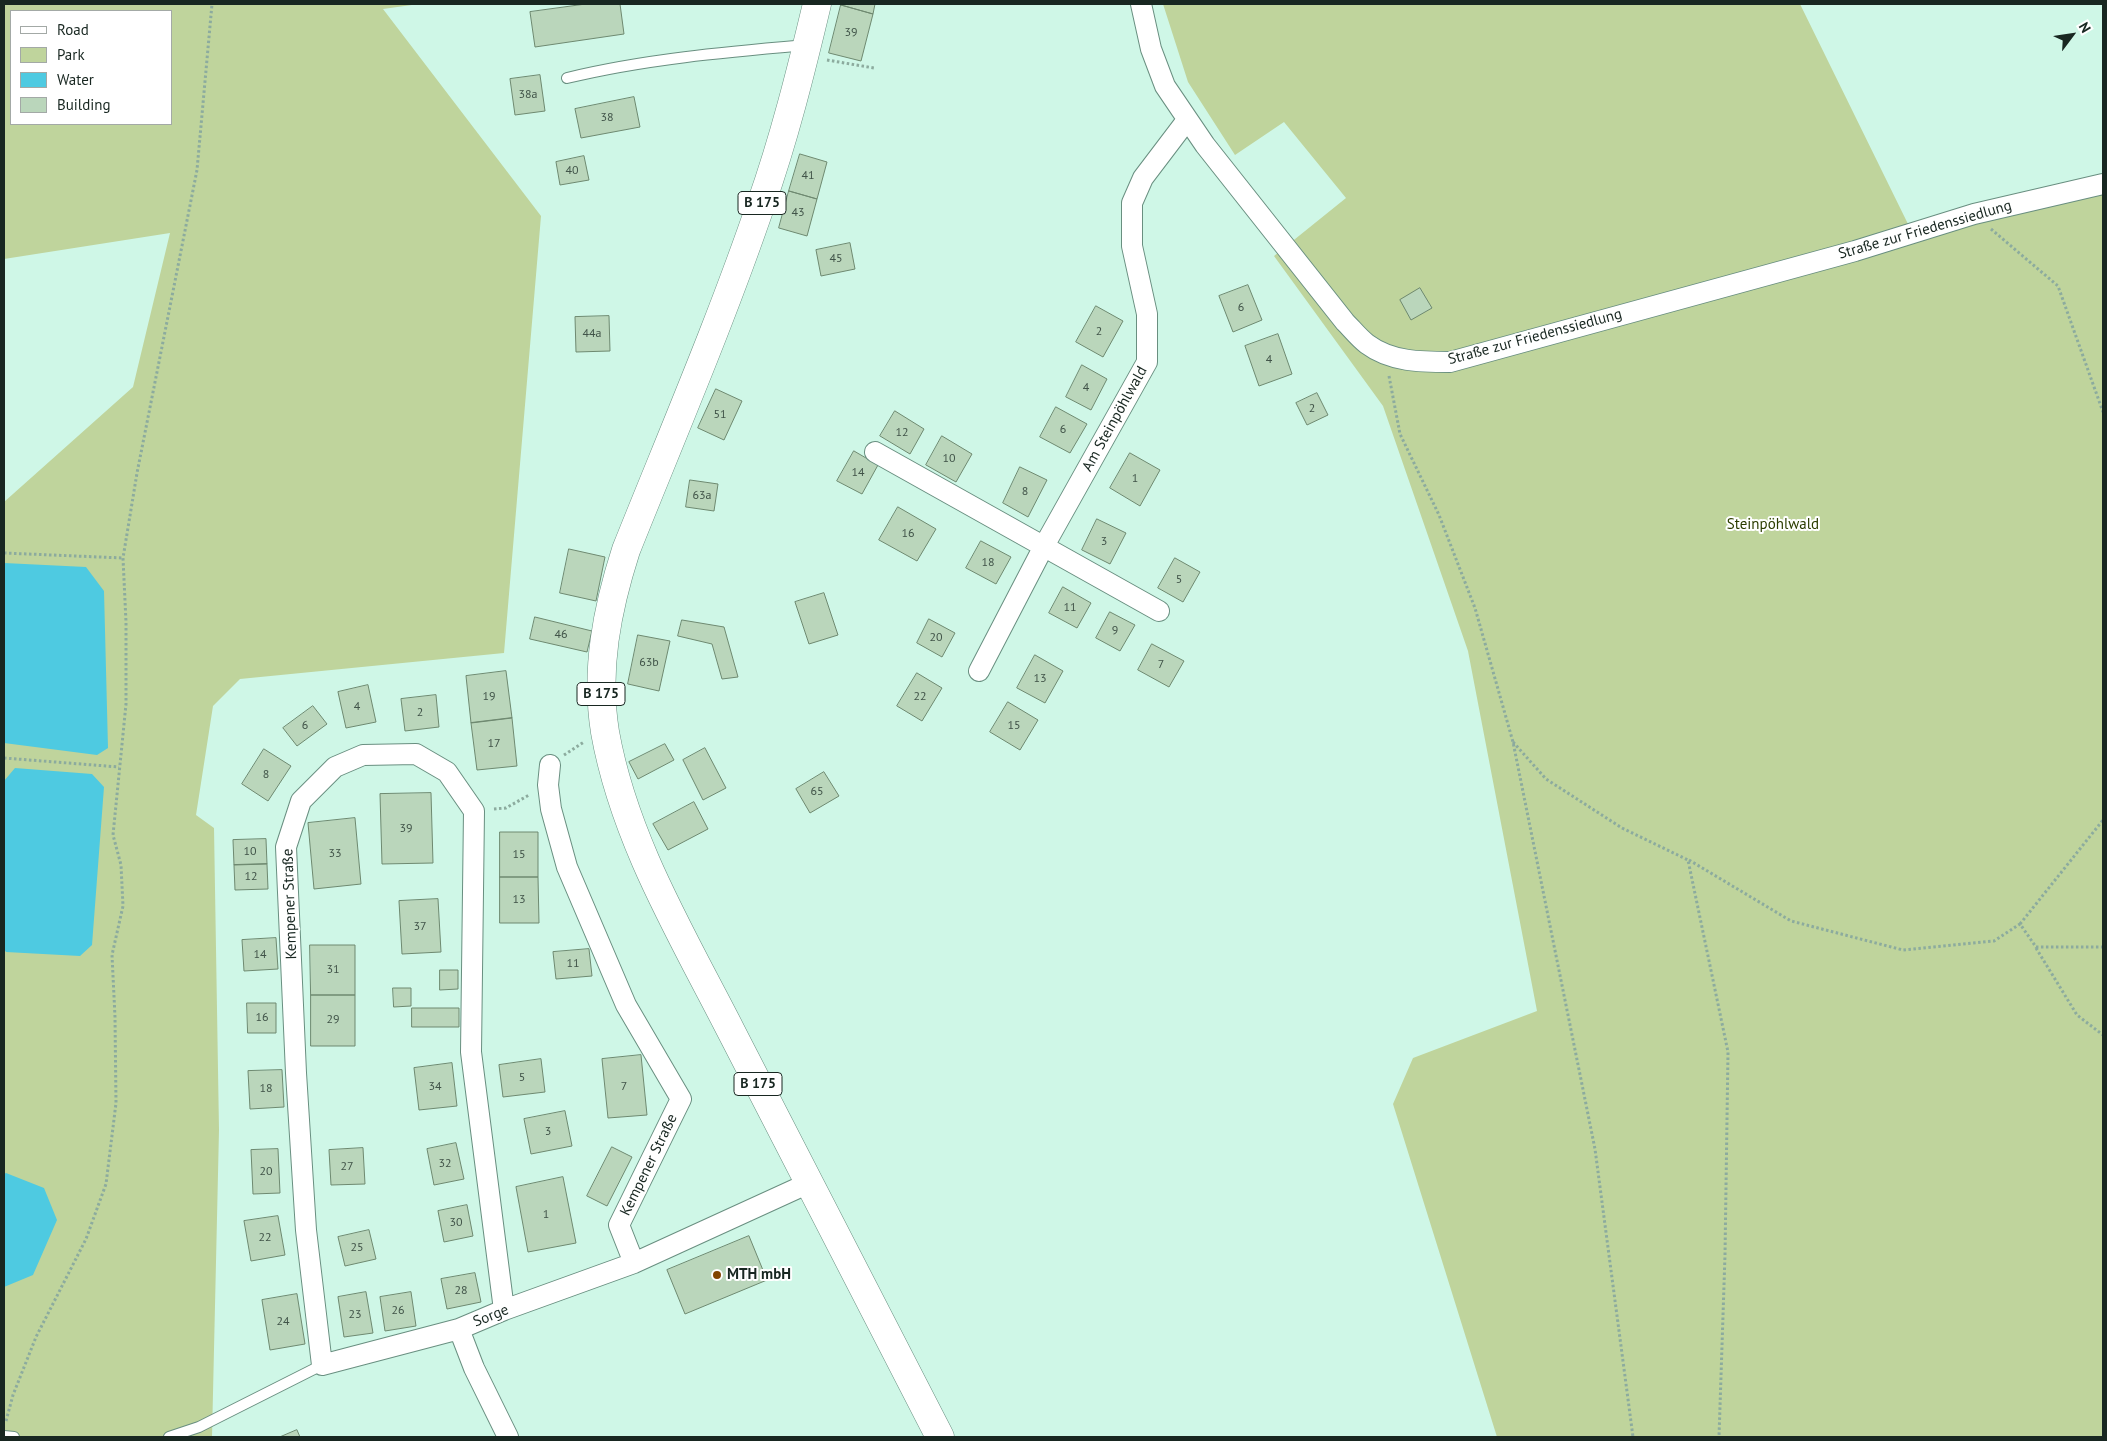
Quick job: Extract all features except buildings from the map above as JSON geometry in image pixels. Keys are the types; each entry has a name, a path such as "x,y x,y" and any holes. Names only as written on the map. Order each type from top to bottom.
{"main road":[{"name":"B 175","path":"817,4 806,51 762,202 734,280 626,550 614,588 606,630 601,690 605,729 612,767 623,804 642,853 940,1437"}],"street":[{"name":"Straße zur Friedenssiedlung","path":"1141,4 1151,48 1165,86 1246,200 1345,322 1368,344 1384,354 1413,362 1450,362 1845,254 1974,214 2103,184"},
{"name":"Am Steinpöhlwald","path":"979,671 1044,546 1147,362 1147,314 1132,246 1132,203 1142,178 1188,120"},
{"path":"875,452 1159,611"},
{"name":"Kempener Straße","path":"322,1365 306,1230 296,1073 286,847 301,801 335,767 363,755 416,754 448,772 474,811"},
{"name":"Kempener Straße","path":"550,765 548,786 550,809 567,867 626,1005 681,1099 619,1225 634,1263"},
{"path":"474,811 471,1052 504,1310"},
{"name":"Sorge","path":"322,1365 459,1329 504,1310 634,1263 809,1183"},
{"path":"459,1329 474,1368 508,1437"}],"lane":[{"path":"567,78 603,69 738,51 806,51"},
{"name":"Sorge","path":"169,1437 199,1427 322,1365"},
{"path":"4,1436 14,1437"}],"path":[{"path":"4,1429 13,1395 36,1337 86,1239 106,1184 116,1103 112,955 123,906 121,866 113,835 126,704 126,622 123,558 137,473 198,170 212,4"},
{"path":"806,51 874,68"},
{"path":"1974,214 2058,286 2103,412"},
{"path":"1384,354 1400,434 1438,514 1475,608 1513,742 1595,1149 1633,1437"},
{"path":"4,553 123,558"},
{"path":"550,765 605,729"},
{"path":"1513,742 1546,779 1622,828 1688,860 1791,921 1903,950 1994,941 2020,924 2103,820"},
{"path":"4,758 119,767"},
{"path":"474,811 506,808 548,786"},
{"path":"1688,860 1728,1052 1725,1255 1719,1437"},
{"path":"2020,924 2077,1015 2103,1035"},
{"path":"2036,947 2103,947"}],"green space":[{"path":"4,4 419,4 383,9 541,216 504,653 240,679 213,706 196,815 214,828 219,1130 212,1437 4,1437 4,502 133,387 170,233 4,259"},
{"name":"Steinpöhlwald","path":"1163,4 1800,4 1908,224 2103,174 2103,1437 1497,1437 1393,1104 1413,1058 1537,1011 1468,651 1383,406 1274,256 1346,198 1284,122 1235,155 1188,82"}],"water":[{"path":"4,563 86,567 104,591 108,748 97,755 4,743"},
{"path":"15,768 92,774 104,787 92,945 80,956 6,952 4,949 4,781"},
{"path":"6,1173 44,1188 57,1220 33,1275 4,1287 4,1174"}],"place":[{"name":"MTH mbH","path":"717,1275"}]}
